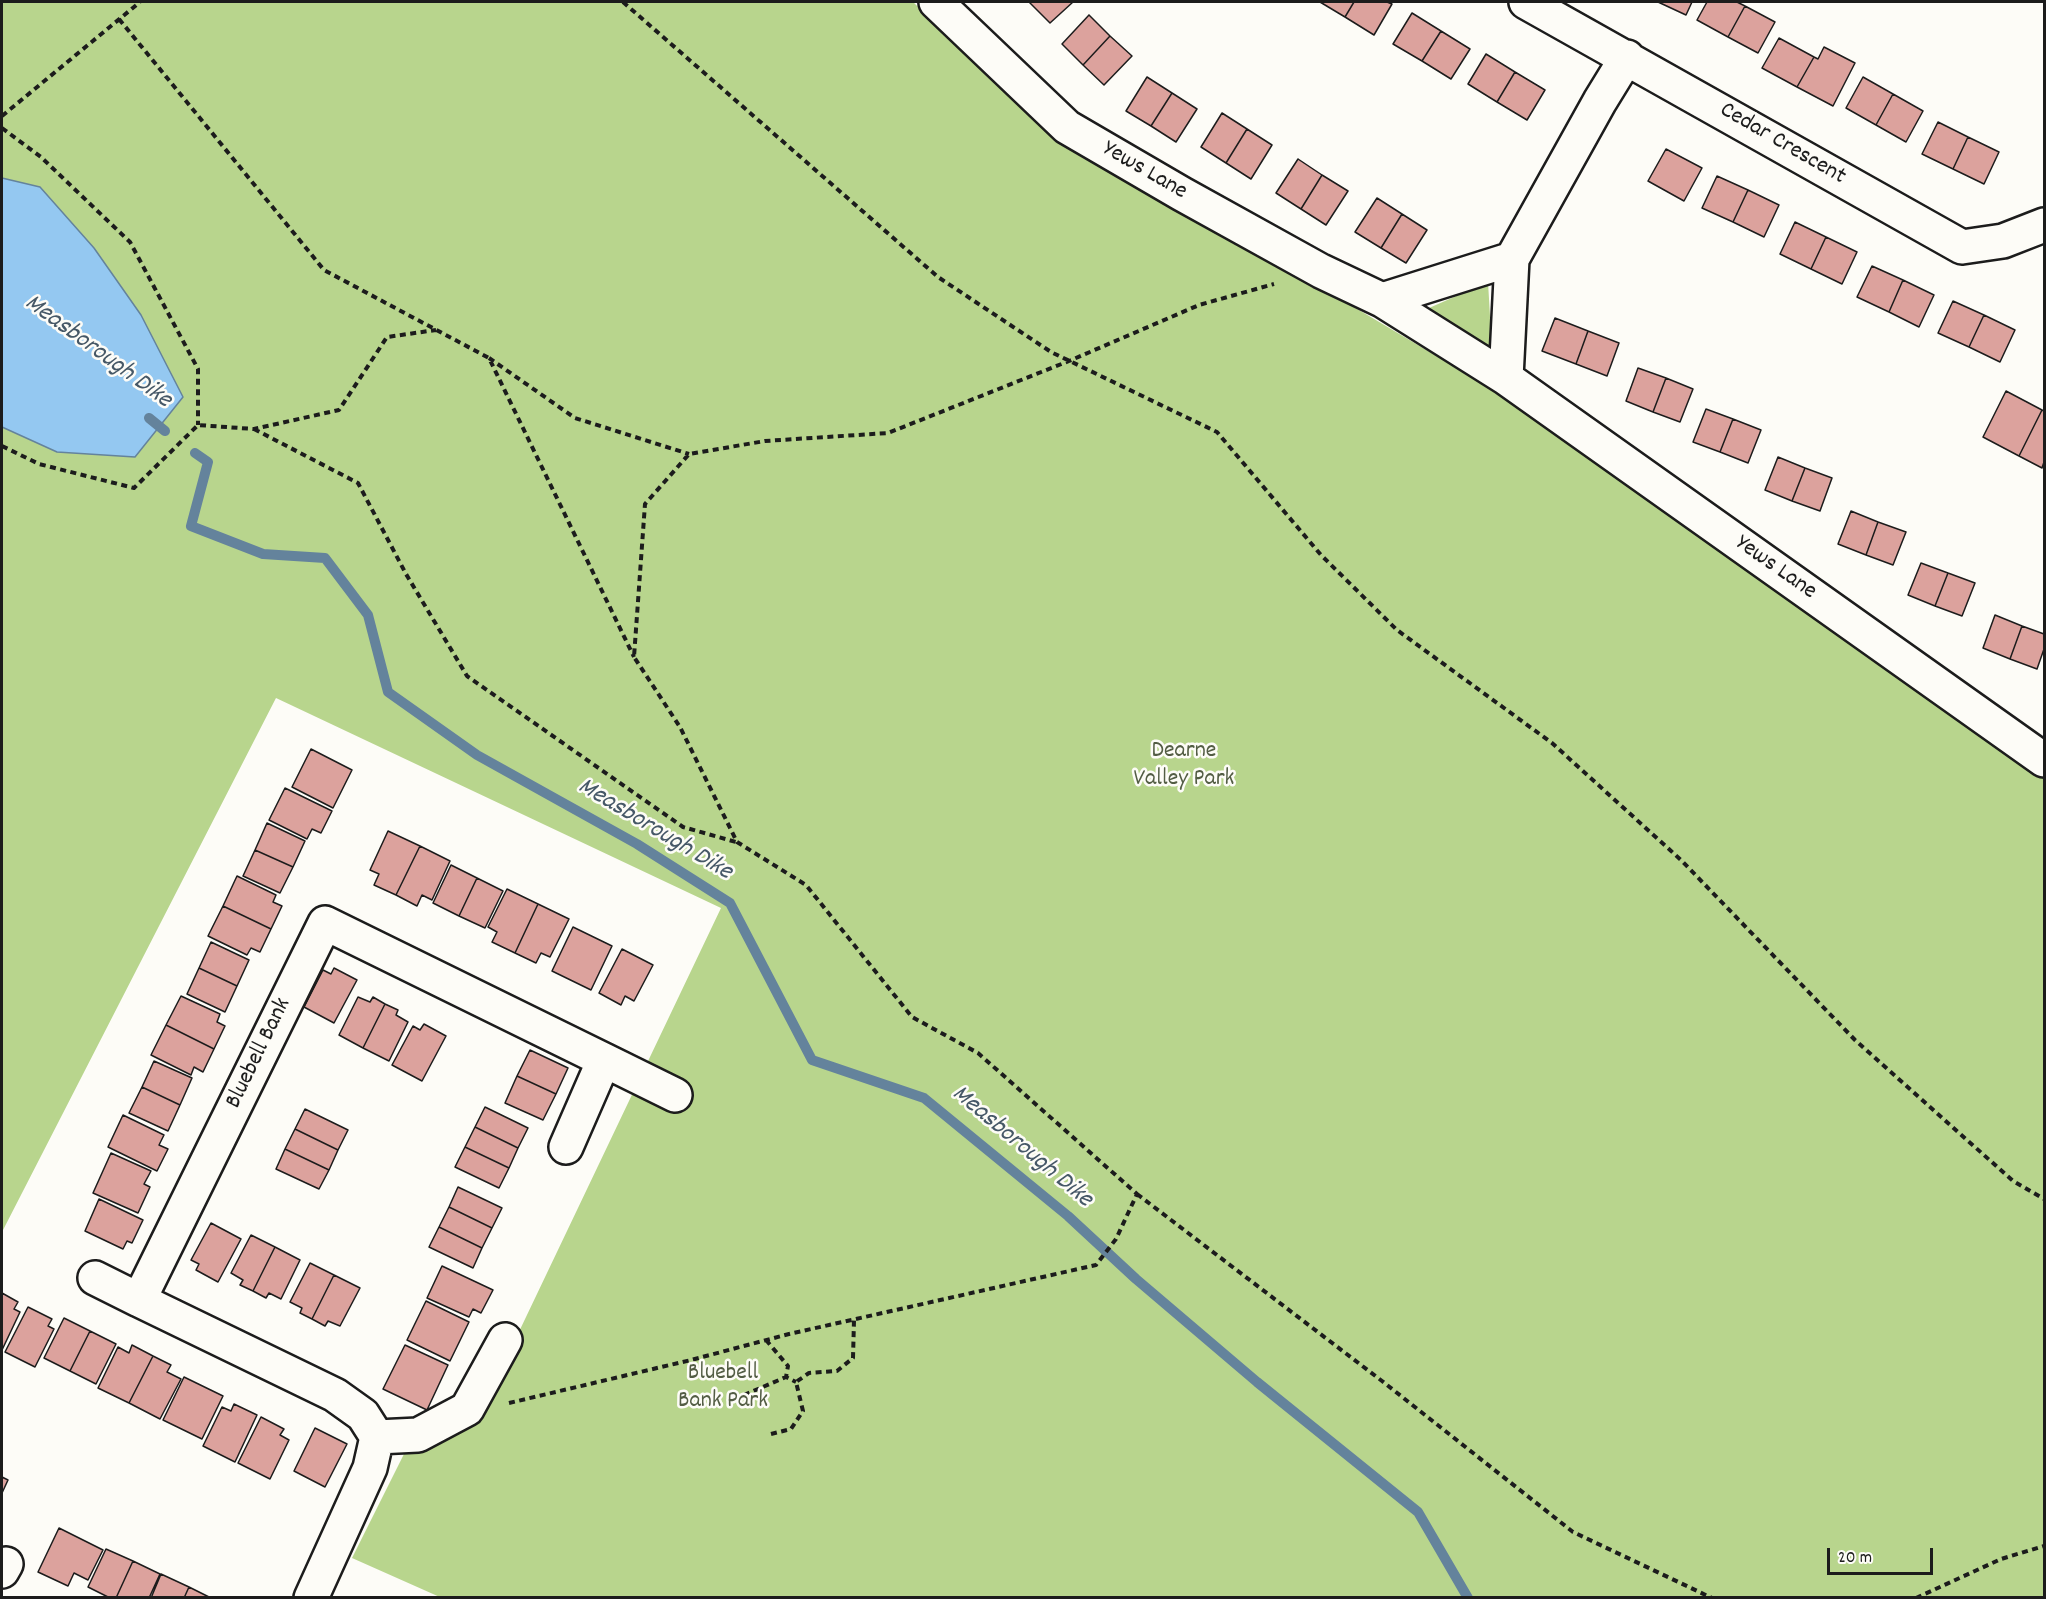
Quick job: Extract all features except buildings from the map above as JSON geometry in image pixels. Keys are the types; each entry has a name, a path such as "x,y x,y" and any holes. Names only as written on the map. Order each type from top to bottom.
{"street":[{"name":"Yews Lane","path":"936,2 1067,127 1321,271 1382,300 1506,378 2044,760"},
{"name":"Cedar Crescent","path":"1526,2 1962,247 2003,242 2044,225"},
{"path":"1506,378 1512,259 1627,57"},
{"path":"1382,300 1512,259"},
{"name":"Bluebell Bank","path":"139,1300 325,922 604,1060"},
{"path":"566,1147 604,1060 675,1095"},
{"path":"95,1278 335,1395 363,1415 377,1437 370,1468 311,1598"},
{"path":"377,1437 418,1435 467,1409 505,1340"}],"path":[{"path":"2,116 140,2"},
{"path":"623,2 938,277 1051,352 1217,432 1321,555 1397,630 1552,743 1681,860 1855,1040 2013,1181 2044,1199"},
{"path":"119,19 324,270 489,358 574,418 689,454 765,441 888,433 1069,361 1199,305 1321,271"},
{"path":"2,128 41,157 130,242 198,369 198,425 134,488 39,464 2,446"},
{"path":"198,425 254,429 339,410 387,337 437,330"},
{"path":"489,358 634,657 680,726 737,842"},
{"path":"254,429 358,483 406,574 467,676 683,827 737,842 806,885 912,1017 978,1053 1137,1194 1382,1381 1573,1532 1712,1598"},
{"path":"634,657 645,504 689,454"},
{"path":"501,1408 509,1403 766,1340 1096,1265 1116,1239 1137,1194"},
{"path":"796,1382 809,1373 837,1371 853,1358 854,1320"},
{"path":"766,1340 788,1366 786,1377"},
{"path":"744,1395 786,1377 796,1382 803,1411 790,1429 771,1434"},
{"path":"1916,1598 2001,1559 2044,1546"}],"green space":[{"name":"Dearne Valley Park","path":"2,2 913,2 1059,141 1359,310 1519,405 2044,776 2044,1597 442,1598 352,1558 405,1452 447,1439 485,1403 721,908 276,698 2,1232"},
{"path":"1488,282 1492,350 1420,312"}],"water":[{"path":"2,178 40,187 94,248 141,315 183,397 135,457 57,452 2,427"}],"waterway":[{"name":"Measborough Dike","path":"149,418 165,431"},
{"name":"Measborough Dike","path":"195,453 208,462 191,526 263,554 325,558 368,615 388,692 477,755 637,844 730,903 812,1060 924,1098 1068,1216 1136,1279 1257,1382 1418,1512 1468,1598"}],"park label":[{"name":"Bluebell Bank Park","path":"723,1389"}]}
